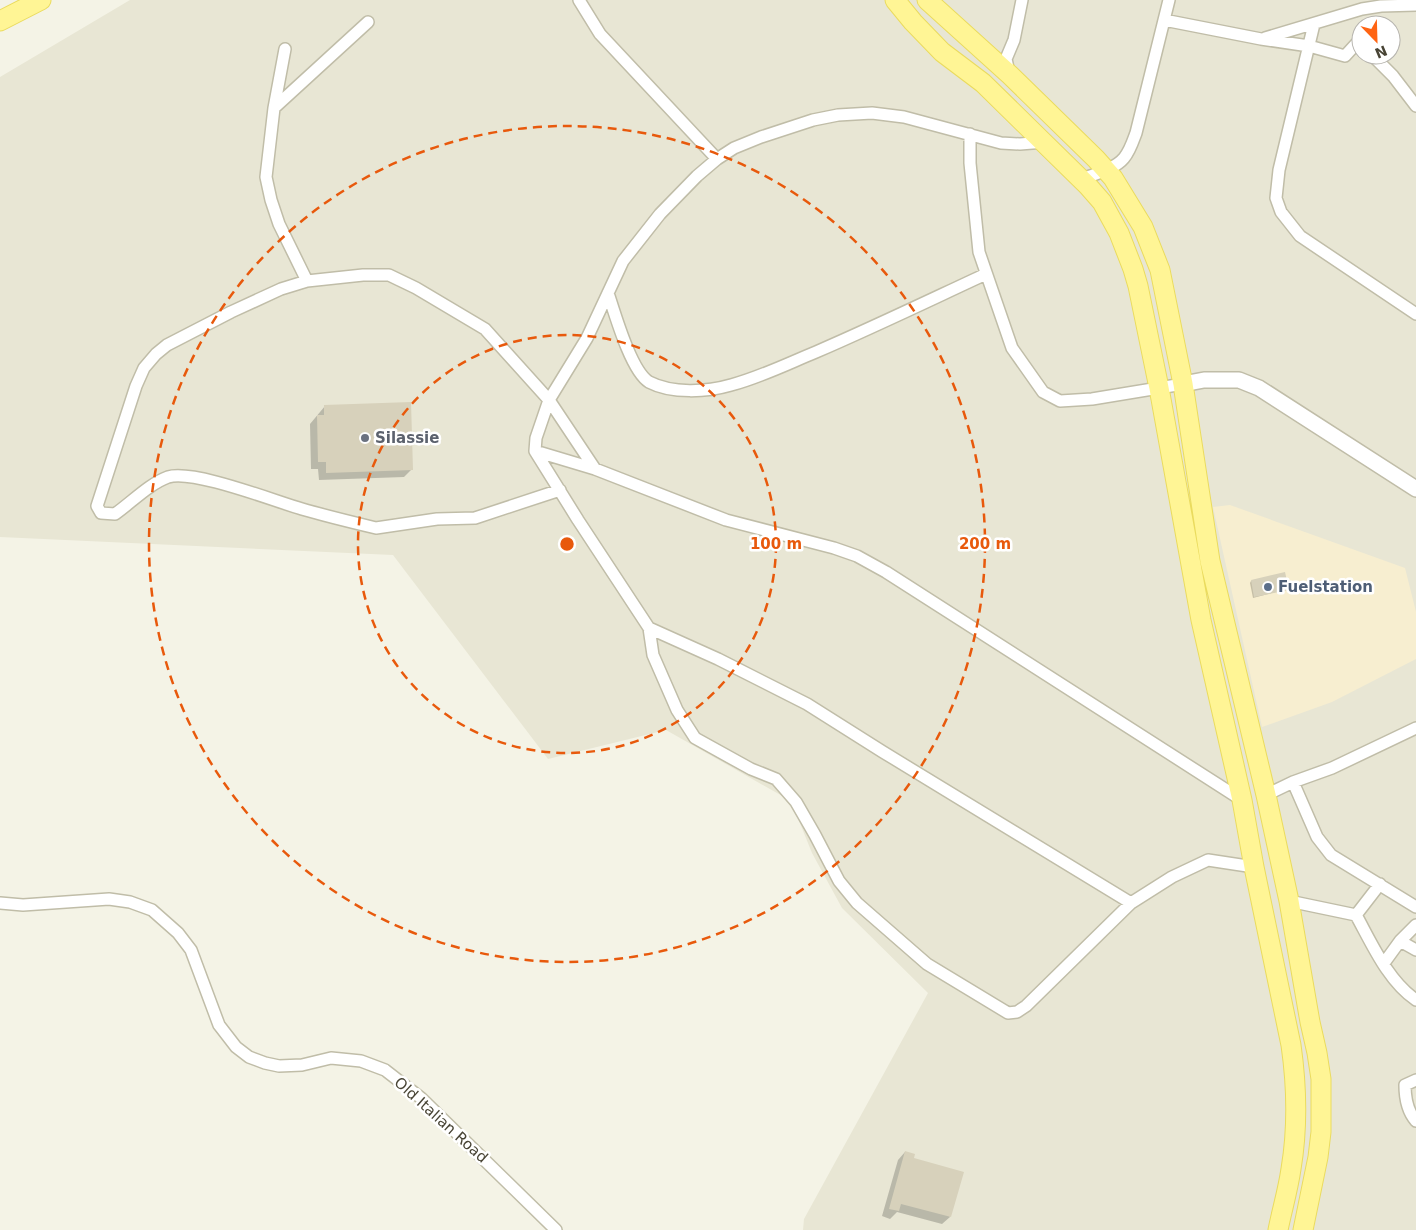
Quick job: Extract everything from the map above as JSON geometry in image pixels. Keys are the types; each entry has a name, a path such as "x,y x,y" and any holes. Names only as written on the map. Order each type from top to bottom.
{"main road":[{"path":"0,21 41,0"},
{"path":"895,0 942,52 983,83 1082,179 1102,202 1127,251 1138,286 1159,388 1201,620 1242,800 1291,1045 1296,1087 1296,1116 1291,1170 1278,1230"},
{"path":"926,0 1010,75 1105,169 1127,199 1143,227 1160,270 1183,384 1210,561 1266,795 1289,901 1317,1053 1320,1079 1320,1141 1303,1230"},
{"path":"1190,565 1210,561"},
{"path":"1201,620 1222,615"}],"street":[{"path":"579,0 600,34 717,158"},
{"path":"1010,75 1006,59 1014,40 1022,0"},
{"path":"1082,179 1124,158 1136,133 1169,0"},
{"path":"1261,39 1362,10 1382,6 1416,5"},
{"path":"1164,20 1261,39 1309,46 1345,56 1351,49"},
{"path":"274,108 368,22"},
{"path":"1314,24 1279,170 1276,198 1281,212 1300,236 1416,314"},
{"path":"284,50 274,108 266,177 279,224 307,281"},
{"path":"1382,65 1416,106"},
{"path":"1044,142 1001,143 904,117 872,113 838,115 813,120 783,129 734,148 717,158 660,214 623,262 587,338 549,400 536,438 535,451 649,628 653,655 677,710 695,738 751,770 776,779 796,802 839,881 856,903 927,964 1008,1013 1017,1012 1026,1006 1131,904 1172,877 1208,860 1254,867"},
{"path":"970,134 970,163 979,252 1012,348 1043,392 1060,401 1092,400 1183,384 1217,380 1239,380 1259,388 1416,489"},
{"path":"608,294 635,366 648,381 680,390 712,389 746,380 800,359 986,274"},
{"path":"560,490 475,518 437,518 376,528 302,509 219,483 176,475 155,483 115,514 101,513 97,506 136,386 144,368 156,354 167,345 280,289 307,281 363,275 389,275 416,288 485,329 549,400 595,469"},
{"path":"535,451 595,469 726,520 858,556 886,572 1242,800"},
{"path":"649,628 718,659 807,704 1131,904"},
{"path":"1266,795 1293,782 1332,768 1416,728"},
{"path":"1293,782 1317,837 1331,855 1416,907"},
{"path":"1356,915 1380,884"},
{"name":"Old Italian Road","path":"0,903 23,904 110,899 130,902 152,910 178,933 191,950 219,1025 236,1047 250,1057 279,1066 302,1065 331,1058 360,1061 384,1070 422,1098 556,1230"},
{"path":"1289,901 1356,915 1384,963 1406,993 1416,1000"},
{"path":"1384,963 1400,941 1416,925"},
{"path":"1400,941 1416,950"},
{"path":"1416,1080 1405,1085 1405,1095 1412,1116 1416,1121"}],"shaded area":[{"path":"130,0 1416,0 1416,1230 803,1230 804,1219 928,993 842,908 812,853 791,801 666,730 548,759 393,555 0,537 0,77"},
{"path":"1230,505 1405,568 1416,612 1416,659 1332,702 1262,727 1213,507"}],"building":[{"name":"Silassie","path":"411,402 413,470 326,473 326,462 318,462 317,415 324,415 324,405"},
{"path":"1285,572 1289,590 1254,597 1251,580"},
{"path":"905,1151 915,1154 914,1158 964,1172 951,1217 901,1204 899,1211 889,1209"}],"place":[{"name":"Silassie","path":"365,438"},
{"name":"Fuelstation","path":"1268,587"}]}
